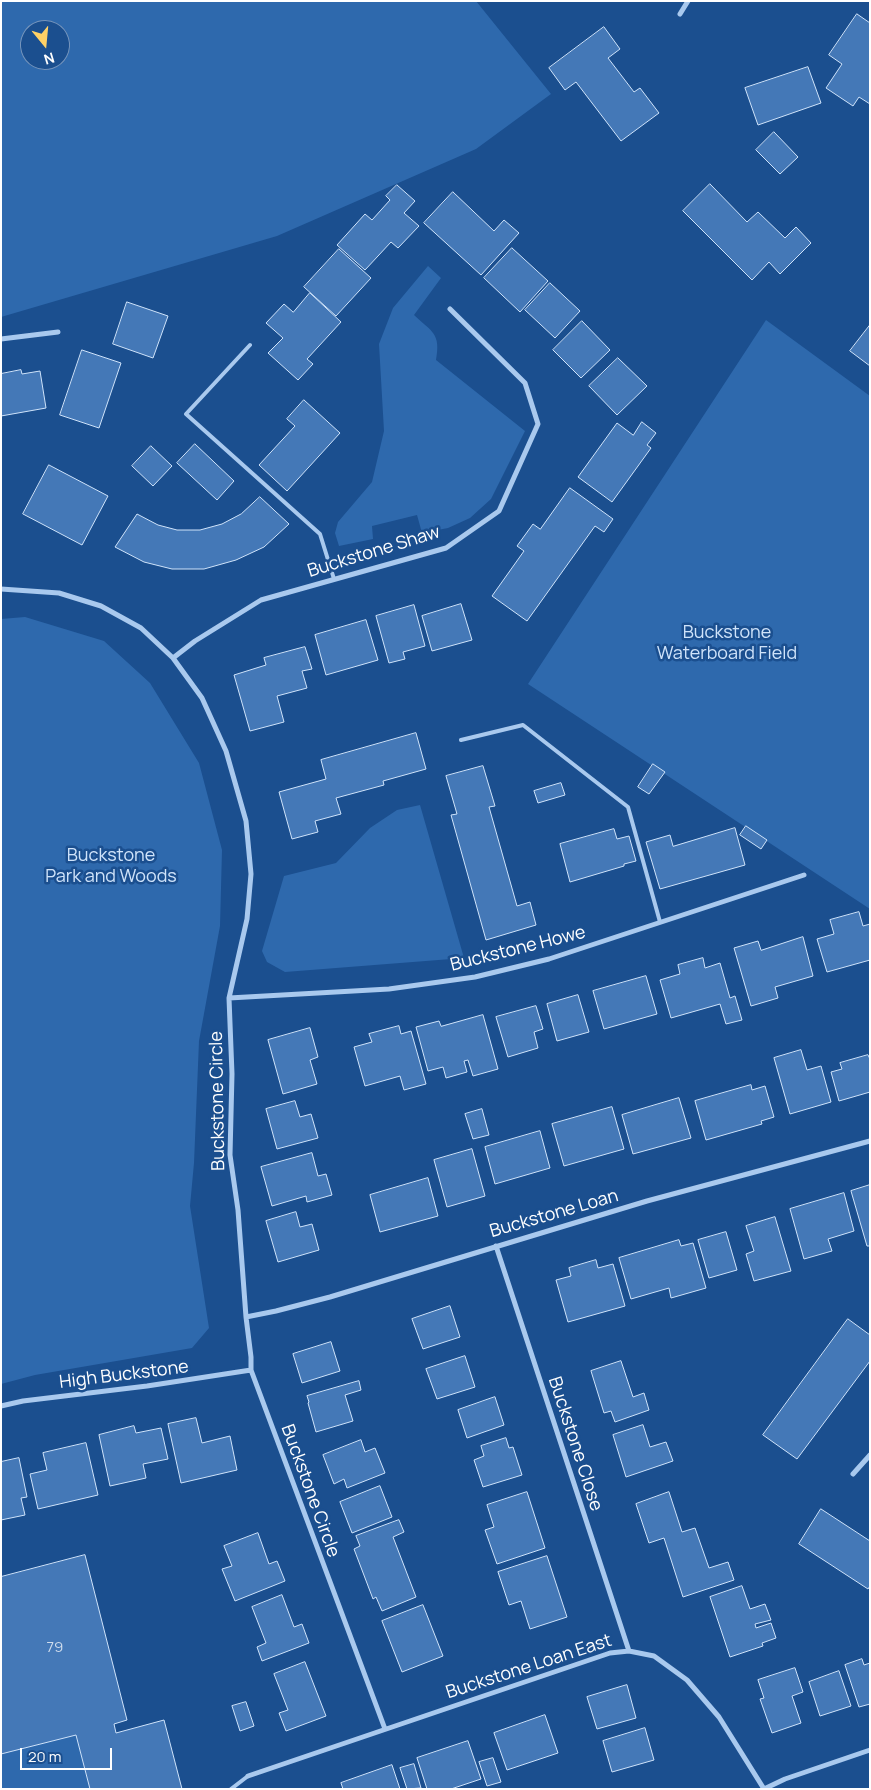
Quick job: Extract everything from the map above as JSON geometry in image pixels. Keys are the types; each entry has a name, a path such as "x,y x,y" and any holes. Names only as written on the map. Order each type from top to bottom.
{"street":[{"path":"680,14 688,1"},
{"name":"Buckstone Shaw","path":"173,658 195,641 261,600 446,548 499,511 538,424 525,383 450,309"},
{"path":"1,339 58,332"},
{"name":"Buckstone Circle","path":"1,589 59,593 101,606 141,628 173,658 202,698 226,751 246,821 251,874 247,918 229,998 232,1074 230,1155 238,1210 251,1357 250,1370 384,1730"},
{"name":"Buckstone Howe","path":"229,998 389,988 475,977 549,959 804,875"},
{"name":"Buckstone Loan","path":"246,1317 330,1297 647,1201 870,1141"},
{"name":"Buckstone Close","path":"496,1246 629,1651"},
{"name":"High Buckstone","path":"1,1406 23,1400 217,1377 250,1370"},
{"path":"854,1474 870,1455"},
{"name":"Buckstone Loan East","path":"248,1776 610,1653 629,1651 654,1656 687,1680 719,1717 764,1789"},
{"path":"764,1789 784,1779 870,1750"}],"lane":[{"path":"250,345 186,414 320,534 334,579"},
{"path":"460,740 523,725 628,807 660,922"},
{"path":"231,1789 248,1776"}],"green space":[{"path":"1,1 476,1 551,94 476,149 277,236 1,317"},
{"path":"428,266 441,278 414,315 436,338 436,360 525,431 491,499 470,518 448,528 422,533 417,515 372,526 373,539 339,546 335,533 338,522 372,482 384,431 379,344 393,308"},
{"name":"Buckstone Waterboard Field","path":"766,320 870,396 870,909 528,684"},
{"name":"Buckstone Park and Woods","path":"25,617 104,641 150,683 199,763 222,850 220,926 199,1041 194,1163 190,1206 209,1328 192,1348 35,1375 1,1384 1,619"},
{"path":"420,805 464,958 285,972 267,962 262,951 284,876 336,863 370,828 397,810"},
{"path":"76,1735 90,1789 1,1789 1,1754"}],"building":[{"path":"857,14 870,23 870,104 859,97 853,106 826,88 842,64 829,55"},
{"path":"604,27 620,49 608,58 634,92 640,88 659,113 621,141 576,82 565,90 549,68"},
{"path":"808,67 821,103 758,125 745,88"},
{"path":"774,132 798,157 780,174 756,150"},
{"path":"710,184 747,222 758,212 785,238 796,227 811,243 780,274 769,262 752,280 683,211"},
{"path":"397,185 415,201 404,213 419,226 398,248 391,242 365,270 337,245 365,214 372,220 390,200 386,196"},
{"path":"453,192 494,231 504,220 519,233 481,275 424,223"},
{"path":"512,248 548,281 520,312 484,278"},
{"path":"339,249 371,278 336,316 304,287"},
{"path":"550,283 580,311 555,338 525,310"},
{"path":"310,293 341,322 307,359 313,364 298,380 268,353 283,338 266,323 284,304 293,312"},
{"path":"127,302 168,316 153,358 113,344"},
{"path":"582,321 610,350 581,378 553,350"},
{"path":"870,325 870,366 850,351"},
{"path":"82,350 121,363 99,428 60,415"},
{"path":"618,358 647,386 617,415 589,386"},
{"path":"21,370 22,374 40,371 46,408 1,416 1,374"},
{"path":"304,400 340,433 287,491 259,465 295,426 287,419"},
{"path":"642,422 656,433 647,445 651,448 612,502 578,477 617,423 633,435"},
{"path":"195,444 234,481 217,500 177,463"},
{"path":"151,446 172,466 153,486 132,466"},
{"path":"49,465 108,496 82,545 23,514"},
{"path":"570,488 613,519 604,532 595,526 527,621 492,596 524,551 517,546 533,524 540,529"},
{"path":"260,497 289,524 264,547 236,560 204,569 172,569 144,562 115,547 137,514 158,525 177,530 200,530 222,524 241,514"},
{"path":"461,604 472,640 432,651 422,616"},
{"path":"414,605 425,646 403,652 405,659 389,663 376,616"},
{"path":"366,620 378,660 326,675 315,635"},
{"path":"305,647 312,669 302,671 307,688 277,696 284,722 250,731 234,675 266,665 264,658"},
{"path":"416,733 426,769 383,781 384,785 336,798 341,814 315,821 318,832 292,839 279,792 326,779 321,760"},
{"path":"653,764 665,772 649,794 638,787"},
{"path":"483,766 495,806 489,807 517,906 530,902 536,925 486,940 451,815 457,814 446,776"},
{"path":"561,783 565,795 538,803 534,791"},
{"path":"746,826 767,840 761,849 740,835"},
{"path":"735,828 745,865 660,889 646,842 670,835 673,846"},
{"path":"614,829 617,839 629,836 636,861 570,882 560,844"},
{"path":"859,912 863,926 870,924 870,960 827,972 817,939 834,934 830,920"},
{"path":"803,937 813,976 775,987 778,998 751,1006 734,948 758,941 761,950"},
{"path":"703,958 705,968 720,963 730,998 735,996 742,1020 726,1024 720,1004 671,1018 660,980 680,974 678,965"},
{"path":"646,976 657,1014 604,1029 593,991"},
{"path":"578,995 589,1032 557,1041 547,1004"},
{"path":"536,1006 543,1029 534,1032 538,1048 508,1057 496,1017"},
{"path":"483,1015 498,1069 473,1076 468,1060 464,1061 467,1072 446,1078 443,1067 428,1071 416,1027 439,1021 441,1026"},
{"path":"399,1026 401,1034 411,1031 426,1084 404,1090 400,1076 365,1086 354,1047 372,1042 369,1034"},
{"path":"310,1028 318,1057 310,1060 317,1084 283,1094 268,1040"},
{"path":"801,1050 807,1070 821,1066 831,1102 790,1114 774,1058"},
{"path":"868,1055 870,1059 870,1092 839,1101 831,1072 842,1069 840,1063"},
{"path":"751,1085 752,1090 765,1086 774,1117 761,1121 762,1124 706,1140 695,1101"},
{"path":"679,1098 691,1138 633,1154 622,1115"},
{"path":"295,1101 300,1117 311,1114 318,1138 277,1149 266,1109"},
{"path":"612,1107 624,1149 564,1166 552,1124"},
{"path":"482,1109 489,1135 473,1139 465,1114"},
{"path":"540,1131 550,1168 495,1184 485,1147"},
{"path":"472,1149 485,1196 447,1207 434,1160"},
{"path":"312,1153 318,1176 326,1174 332,1195 307,1202 306,1196 272,1206 261,1167"},
{"path":"428,1178 438,1216 380,1232 370,1195"},
{"path":"870,1185 870,1246 867,1246 851,1191"},
{"path":"844,1193 854,1231 828,1239 832,1251 804,1259 790,1209"},
{"path":"296,1212 300,1227 312,1224 319,1250 278,1262 266,1221"},
{"path":"775,1217 791,1271 754,1281 746,1254 754,1251 746,1226"},
{"path":"726,1232 737,1270 709,1278 698,1240"},
{"path":"679,1240 681,1246 693,1243 706,1288 671,1298 669,1288 631,1299 619,1258"},
{"path":"596,1260 598,1268 613,1264 625,1306 568,1322 556,1280 571,1276 569,1268"},
{"path":"450,1306 460,1337 423,1349 412,1319"},
{"path":"848,1319 870,1335 870,1361 797,1459 763,1435"},
{"path":"331,1342 340,1371 302,1383 293,1354"},
{"path":"465,1356 475,1387 437,1399 426,1369"},
{"path":"621,1361 633,1397 644,1393 649,1410 615,1422 611,1411 604,1413 591,1371"},
{"path":"359,1381 361,1390 345,1395 353,1421 316,1432 307,1396"},
{"path":"495,1397 504,1425 467,1438 458,1410"},
{"path":"196,1418 202,1443 230,1436 237,1470 181,1483 168,1424"},
{"path":"643,1425 650,1447 666,1442 673,1461 626,1477 613,1435"},
{"path":"134,1426 136,1433 161,1428 168,1459 143,1464 146,1478 110,1486 99,1435"},
{"path":"506,1438 509,1448 513,1447 522,1475 483,1487 474,1460 484,1456 481,1446"},
{"path":"361,1440 365,1452 375,1448 385,1473 347,1488 344,1479 334,1484 323,1455"},
{"path":"86,1443 98,1495 38,1509 30,1474 47,1470 43,1453"},
{"path":"19,1458 27,1497 21,1498 25,1515 1,1520 1,1462"},
{"path":"380,1486 392,1517 352,1533 340,1502"},
{"path":"527,1492 545,1548 497,1564 485,1530 494,1527 487,1505"},
{"path":"669,1492 682,1532 695,1528 709,1568 728,1562 734,1580 683,1597 664,1538 649,1543 636,1504"},
{"path":"821,1509 870,1541 870,1586 868,1589 799,1544"},
{"path":"399,1520 404,1532 393,1537 416,1597 382,1611 376,1597 373,1599 354,1549 360,1546 356,1536"},
{"path":"258,1533 269,1564 277,1561 285,1581 235,1601 222,1569 232,1566 224,1546"},
{"path":"85,1555 127,1720 114,1724 116,1733 164,1720 182,1789 90,1789 76,1735 1,1754 1,1577"},
{"path":"547,1556 567,1617 530,1629 521,1601 509,1605 498,1572"},
{"path":"742,1586 750,1609 765,1604 771,1620 755,1624 756,1628 771,1623 776,1638 762,1643 763,1646 730,1657 710,1597"},
{"path":"282,1595 294,1627 302,1624 309,1643 262,1661 257,1647 266,1643 252,1607"},
{"path":"423,1605 443,1656 402,1672 382,1621"},
{"path":"862,1659 864,1665 870,1663 870,1704 859,1707 845,1665"},
{"path":"305,1662 326,1716 286,1731 279,1713 288,1710 274,1674"},
{"path":"795,1668 803,1692 792,1696 801,1723 772,1733 760,1699 764,1698 758,1680"},
{"path":"839,1671 851,1706 820,1716 809,1682"},
{"path":"627,1685 636,1718 597,1729 587,1697"},
{"path":"246,1702 254,1726 240,1731 232,1706"},
{"path":"545,1715 558,1753 507,1770 494,1733"},
{"path":"645,1728 654,1760 612,1772 603,1741"},
{"path":"468,1741 481,1779 451,1789 427,1789 417,1758"},
{"path":"493,1758 501,1782 487,1786 479,1762"},
{"path":"414,1764 421,1788 407,1789 400,1768"},
{"path":"392,1765 400,1789 343,1789 341,1783"}]}
